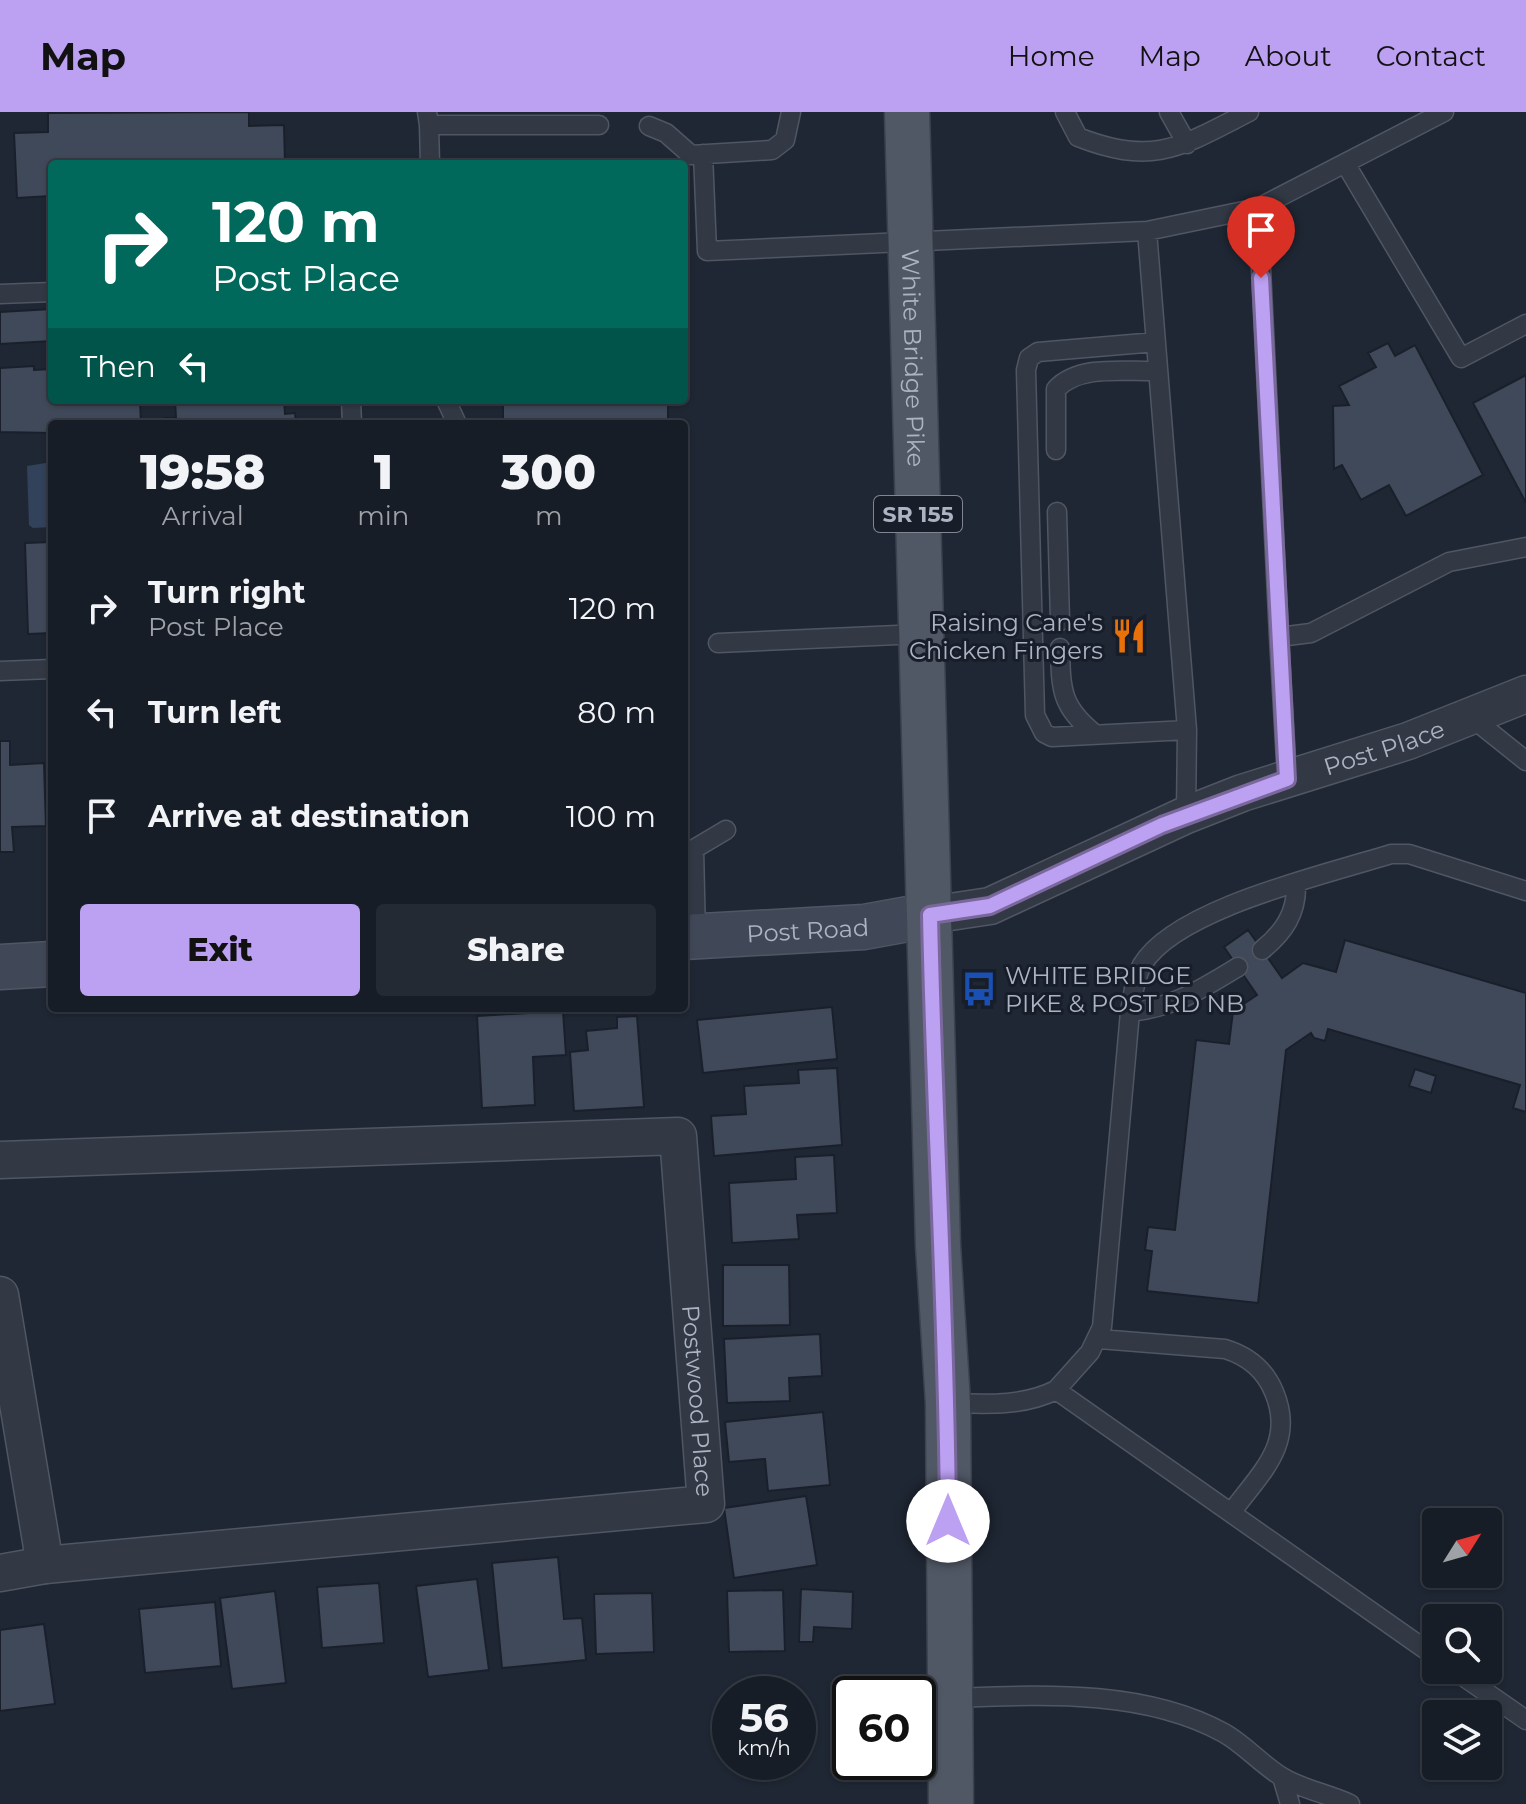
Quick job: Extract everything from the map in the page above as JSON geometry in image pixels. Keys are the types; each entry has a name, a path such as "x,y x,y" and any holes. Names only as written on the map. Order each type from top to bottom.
{"main road":[{"name":"White Bridge Pike","path":"907,112 938,1245 948,1403 951,1804"}],"street":[{"name":"Post Place","path":"930,915 990,906 1186,815 1507,708"},
{"name":"Post Road","path":"690,937 864,927 930,915"},
{"path":"0,967 48,964"},
{"name":"Postwood Place","path":"0,1160 678,1136 706,1504 45,1565"},
{"path":"0,1295 45,1565 0,1573"}],"lane":[{"path":"649,126 666,133 697,154 778,147 791,125 791,112"},
{"path":"1065,112 1078,137 1139,154 1187,144 1249,112"},
{"path":"1169,112 1187,144"},
{"path":"697,154 707,251 1147,231 1258,208 1438,113"},
{"path":"430,160 428,118 599,125"},
{"path":"1345,163 1461,358 1526,324"},
{"path":"1258,208 1287,779"},
{"path":"1147,231 1187,730 1186,815"},
{"path":"0,294 48,292"},
{"path":"1156,342 1038,352 1029,358 1026,370 1035,715 1044,733 1052,737 1187,730"},
{"path":"1056,450 1056,389 1064,381 1085,373 1158,371"},
{"path":"1057,512 1060,621"},
{"path":"1279,637 1311,633 1449,562 1526,547"},
{"path":"718,643 920,634"},
{"path":"1060,648 1061,689 1073,716 1096,735"},
{"path":"0,671 48,669"},
{"path":"1507,708 1526,761"},
{"path":"690,937 694,849 726,830"},
{"path":"948,1403 996,1404 1040,1398 1056,1390 1099,1339 1135,979 1143,963 1168,938 1209,915 1296,884 1400,853 1526,891"},
{"path":"1262,950 1275,939 1293,914 1296,884"},
{"path":"1130,1012 1160,1009 1177,1002 1238,967"},
{"path":"1099,1339 1225,1349 1259,1368 1278,1401 1283,1417 1282,1437 1273,1455 1231,1513"},
{"path":"1056,1390 1422,1647"},
{"path":"1474,1684 1526,1720"},
{"path":"949,1698 1032,1695 1097,1699 1159,1709 1223,1732 1282,1777 1350,1804"},
{"path":"1282,1777 1290,1804"}],"water":[{"path":"48,463 48,527 33,528 29,525 27,466"}],"building":[{"path":"249,112 249,126 284,125 285,160 48,160 48,196 17,198 14,133 48,132 48,113"},
{"path":"48,309 48,341 0,344 0,312"},
{"path":"1388,343 1395,356 1415,345 1483,475 1406,516 1389,485 1361,500 1342,465 1334,469 1333,406 1349,405 1339,386 1376,367 1368,353"},
{"path":"34,366 34,370 48,369 48,404 140,404 141,420 48,420 48,433 0,432 0,368"},
{"path":"1526,375 1526,503 1473,403"},
{"path":"175,404 284,404 285,414 295,413 296,420 165,420 176,418"},
{"path":"503,404 668,404 668,420 503,420"},
{"path":"48,542 48,633 28,634 25,543"},
{"path":"0,741 10,741 10,765 44,763 46,826 12,827 14,852 0,852"},
{"path":"1248,930 1282,978 1303,963 1336,972 1345,940 1526,993 1526,1112 1513,1108 1520,1085 1328,1029 1325,1041 1314,1038 1311,1033 1286,1050 1258,1303 1147,1291 1152,1251 1145,1250 1148,1227 1175,1230 1196,1040 1229,1044 1233,1011 1257,995 1224,947"},
{"path":"832,1007 837,1059 703,1073 697,1020"},
{"path":"563,1012 566,1055 533,1057 535,1105 482,1108 477,1016"},
{"path":"637,1016 644,1107 574,1111 570,1052 588,1050 586,1031 617,1028 617,1017"},
{"path":"837,1068 842,1145 714,1156 711,1116 746,1114 744,1086 799,1083 798,1070"},
{"path":"1415,1069 1436,1076 1431,1093 1409,1086"},
{"path":"834,1155 837,1213 797,1215 799,1239 732,1243 729,1183 796,1179 795,1157"},
{"path":"723,1265 789,1265 790,1325 723,1326"},
{"path":"820,1334 822,1376 789,1378 790,1401 727,1403 724,1339"},
{"path":"823,1412 830,1485 768,1491 765,1459 729,1462 725,1422"},
{"path":"806,1496 817,1565 734,1578 724,1508"},
{"path":"558,1557 564,1619 582,1618 586,1660 502,1668 492,1563"},
{"path":"477,1579 489,1670 428,1677 416,1586"},
{"path":"379,1583 384,1643 322,1648 317,1587"},
{"path":"801,1589 853,1592 852,1629 814,1627 813,1642 799,1642"},
{"path":"783,1590 785,1651 729,1652 727,1591"},
{"path":"275,1591 286,1683 232,1689 220,1598"},
{"path":"652,1593 654,1652 596,1654 594,1594"},
{"path":"215,1602 221,1666 145,1673 139,1609"},
{"path":"44,1624 55,1704 0,1711 0,1630"}],"place":[{"name":"Raising Cane's Chicken Fingers","path":"1129,636"},
{"name":"WHITE BRIDGE PIKE & POST RD NB","path":"979,989"}],"route":[{"path":"948,1521 948,1403 938,1245 930,915 990,906 1162,825 1242,793 1287,779 1261,278"}]}
